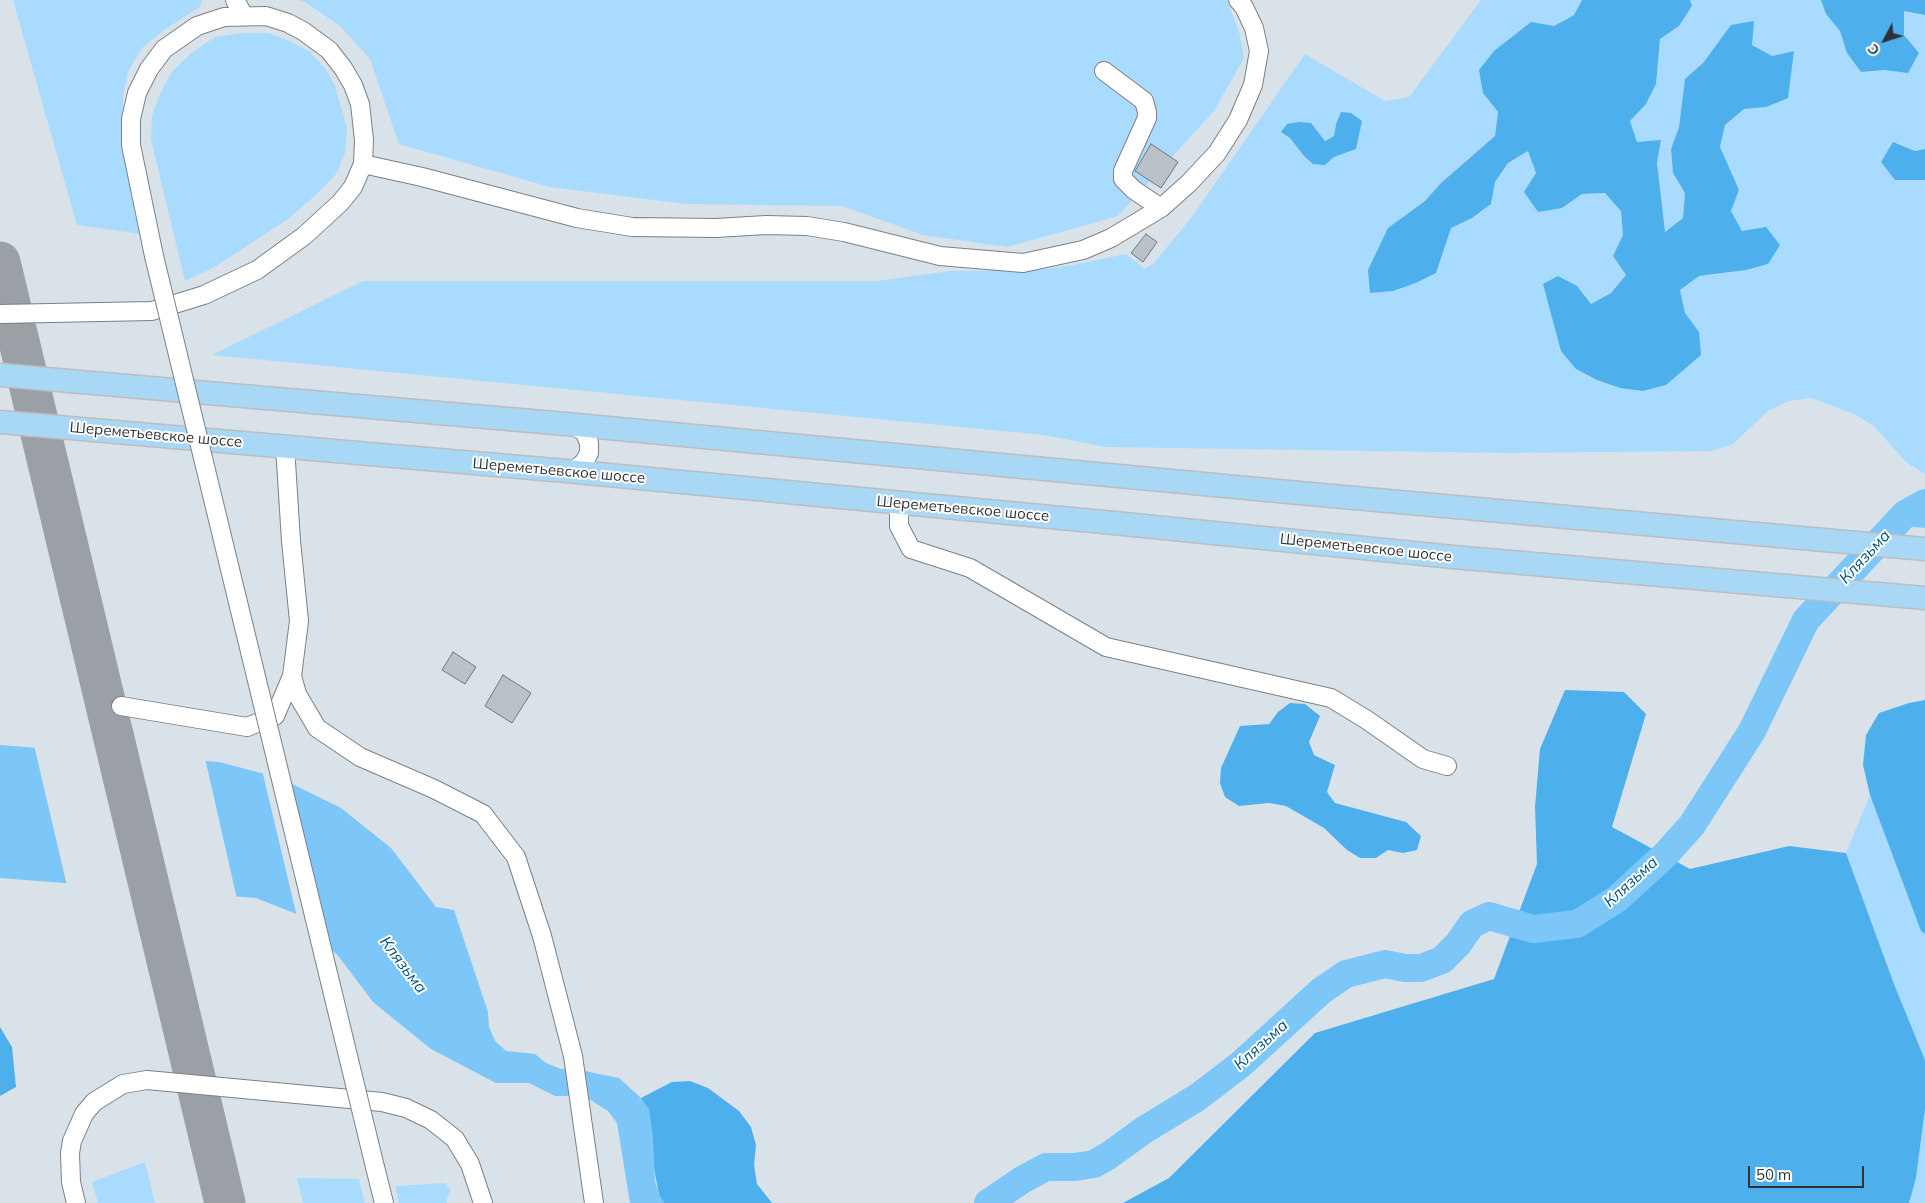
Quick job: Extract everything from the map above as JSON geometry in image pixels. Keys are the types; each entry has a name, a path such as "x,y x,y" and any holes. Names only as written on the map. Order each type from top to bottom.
{"main road":[{"path":"0,375 566,424 1925,549"},
{"name":"Шереметьевское шоссе","path":"0,422 566,471 1114,523 1453,558 1925,598"}],"street":[{"path":"235,0 244,16"},
{"path":"363,164 422,176 577,218 623,225 716,228 766,225 807,226 844,232 940,256 1023,263 1083,250 1111,238 1161,208 1189,183 1217,153 1238,120 1253,85 1259,51 1254,28 1244,7 1238,0"},
{"path":"0,314 152,311 204,295 257,270 304,236 340,203 353,186 363,164 364,140 360,104 353,85 343,68 329,50 303,31 288,23 266,16 224,16 197,26 182,35 164,49 149,69 137,93 131,119 131,145 154,256 375,1167 384,1203"},
{"path":"1104,71 1144,101 1147,118 1123,171 1124,179 1134,190 1161,208"},
{"path":"566,424 577,427 585,433 589,443 589,453 584,462 576,469 566,471"},
{"path":"122,706 247,727 275,716 292,676 299,621 291,541 285,446"},
{"path":"899,503 899,526 911,549 970,568 1106,648 1331,698 1367,720 1423,759 1447,766"},
{"path":"292,676 297,694 317,728 360,757 434,789 483,814 516,857 542,936 573,1056 594,1203"},
{"path":"76,1203 71,1182 70,1153 72,1140 84,1114 94,1102 123,1084 147,1080 382,1102 406,1108 431,1120 455,1139 470,1164 483,1203"}],"shaded area":[{"path":"13,0 202,0 200,7 164,30 142,48 128,72 123,96 123,145 135,216 141,234 77,225"},
{"path":"298,0 1227,0 1239,31 1244,58 1214,111 1118,216 1007,247 923,235 842,206 686,204 550,187 399,144 370,59 340,26 305,2"},
{"path":"1481,0 1582,0 1574,15 1554,26 1483,93 1498,112 1495,136 1441,183 1425,201 1388,228 1370,293 1393,291 1416,283 1436,273 1451,227 1472,218 1491,204 1495,182 1508,163 1528,151 1536,173 1562,208 1582,194 1606,193 1621,211 1623,235 1613,256 1626,275 1611,293 1591,304 1577,286 1576,369 1597,380 1620,388 1643,391 1666,385 1699,332 1685,313 1680,290 1699,276 1746,270 1768,264 1742,231 1731,211 1739,190 1720,147 1725,125 1744,109 1766,107 1794,51 1772,56 1752,45 1731,25 1703,63 1685,79 1679,127 1671,149 1673,173 1685,193 1683,218 1664,233 1657,163 1661,141 1637,142 1630,121 1646,104 1656,84 1660,38 1679,26 1692,6 1690,0 1821,0 1826,14 1840,31 1847,53 1861,72 1884,70 1908,73 1919,53 1904,35 1904,11 1925,15 1925,149 1916,151 1893,142 1895,180 1925,180 1925,474 1906,462 1874,426 1854,414 1811,398 1789,401 1769,410 1733,444 1711,451 1504,453 1106,447 1044,435 212,355 363,281 877,281 950,271 1038,270 1126,254 1145,269 1154,263 1191,218 1305,54 1385,101 1409,97","holes":["1336,124 1356,149 1334,157 1325,165 1304,156 1290,138 1324,141 1334,136"]},
{"path":"1582,0 1690,0 1692,6 1679,26 1660,39 1656,84 1646,104 1630,121 1637,142 1661,140 1657,163 1665,232 1683,218 1685,193 1673,173 1671,149 1679,127 1685,79 1703,63 1731,25 1754,21 1752,45 1772,56 1794,51 1788,98 1766,107 1744,109 1725,125 1720,147 1739,190 1731,211 1742,231 1766,227 1780,245 1768,264 1746,270 1699,276 1680,290 1685,313 1699,332 1701,355 1666,385 1643,391 1620,388 1597,380 1576,369 1561,351 1543,284 1558,276 1577,286 1591,304 1611,293 1626,275 1613,256 1623,235 1621,211 1605,193 1582,194 1562,208 1538,212 1524,192 1536,173 1528,151 1508,163 1495,182 1491,204 1472,218 1451,228 1436,273 1416,283 1393,291 1370,293 1368,270 1388,228 1425,201 1441,183 1495,136 1498,112 1483,93 1479,70 1494,51 1531,22 1554,26 1574,15"},
{"path":"1821,0 1925,0 1925,15 1904,11 1904,35 1919,53 1908,73 1884,70 1861,72 1847,53 1840,31 1826,14"},
{"path":"242,33 269,33 292,42 310,52 324,67 335,85 347,129 345,153 336,174 319,192 288,219 216,266 185,281 151,140 152,116 160,94 172,72 190,54 215,37"},
{"path":"1341,112 1351,113 1362,121 1356,149 1334,157 1325,165 1313,164 1290,138 1281,132 1287,124 1311,123 1325,141 1334,136"},
{"path":"1893,142 1915,151 1925,149 1925,180 1895,180 1881,162"},
{"path":"1565,690 1624,692 1646,714 1612,827 1690,869 1789,846 1846,853 1894,984 1925,1060 1925,1109 1916,1178 1909,1203 1123,1203 1169,1178 1315,1033 1494,979 1537,864 1535,807 1540,749"},
{"path":"1925,700 1925,934 1921,931 1870,795 1863,765 1866,735 1879,713"},
{"path":"1290,703 1305,704 1320,716 1309,742 1314,755 1335,765 1327,792 1335,803 1406,822 1421,836 1417,850 1403,853 1388,850 1376,858 1360,858 1347,850 1324,828 1286,806 1269,803 1239,806 1225,797 1220,783 1221,768 1240,726 1269,724 1278,712"},
{"path":"1870,795 1921,931 1925,934 1925,1060 1894,984 1846,853"},
{"path":"0,1027 12,1047 16,1087 0,1096"},
{"path":"690,1081 708,1088 739,1111 751,1127 756,1145 754,1165 757,1184 772,1203 664,1203 659,1195 641,1098 672,1082"},
{"path":"1925,1109 1925,1203 1909,1203 1916,1178"},
{"path":"145,1162 155,1203 98,1203 92,1182"},
{"path":"297,1178 359,1179 365,1203 303,1203"},
{"path":"445,1183 451,1190 446,1199 447,1203 399,1203 395,1186"}],"water":[{"path":"1925,490 1925,528 1877,524 1909,496"},
{"path":"0,745 219,762 280,778 341,808 391,848 436,907 454,910 488,1012 489,1027 495,1041 506,1051 535,1054 546,1063 561,1069 575,1069 619,1078 641,1098 649,1109 653,1138 655,1181 659,1195 664,1203 630,1203 617,1123 608,1111 584,1096 555,1096 529,1083 496,1083 431,1049 373,1002 339,957 299,915 256,898 0,878"}],"pier":[{"path":"34,745 205,758 237,899 67,886"},
{"path":"262,770 281,775 327,949 297,917"}],"building":[{"path":"1151,144 1178,162 1161,188 1135,171"},
{"path":"1146,234 1157,242 1143,262 1131,253"},
{"path":"453,652 476,667 465,684 442,670"},
{"path":"503,675 531,693 512,723 485,706"}],"waterway":[{"name":"Клязьма","path":"988,1203 1022,1180 1046,1167 1075,1167 1094,1164 1108,1156 1144,1130 1198,1097 1241,1064 1321,991 1346,974 1385,964 1405,968 1421,968 1442,960 1458,944 1472,924 1489,916 1533,929 1577,924 1617,899 1666,854 1692,825 1752,731 1806,620 1905,514 1925,503"}],"taxiway":[{"path":"0,262 225,1203"}]}
